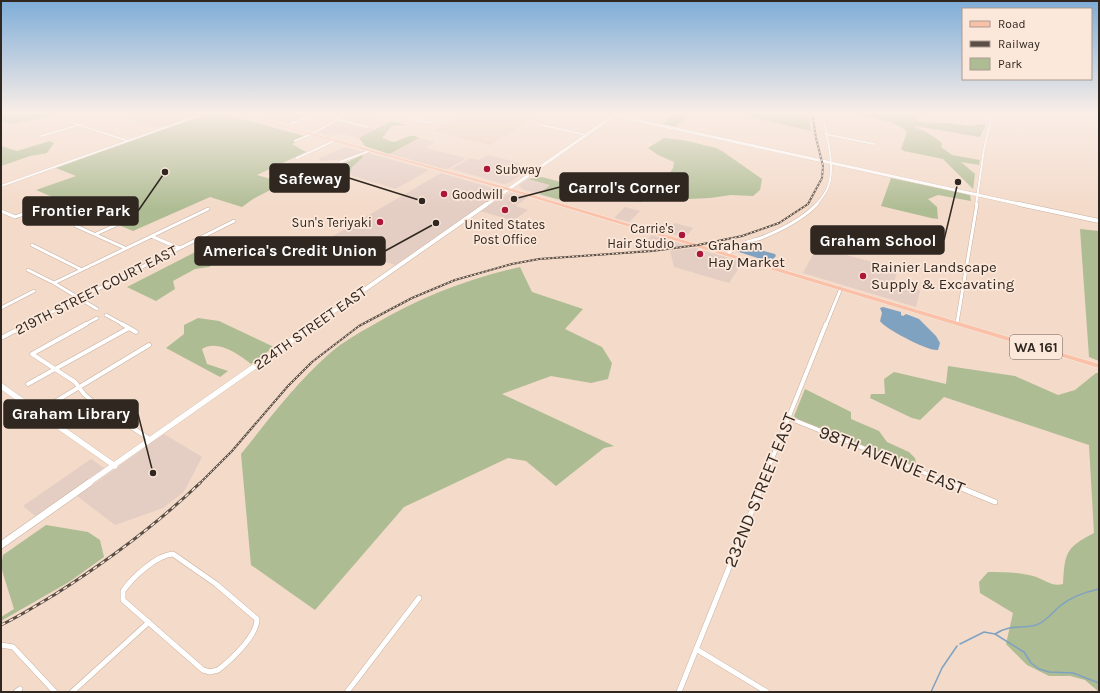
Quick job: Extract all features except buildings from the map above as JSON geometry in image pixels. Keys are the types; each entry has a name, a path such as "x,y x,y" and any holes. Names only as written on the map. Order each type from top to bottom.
{"main road":[{"name":"WA 161","path":"346,144 508,189 1099,366"},
{"name":"224TH STREET EAST","path":"1,545 573,144"},
{"path":"747,144 1099,221"},
{"path":"1,386 114,466"}],"street":[{"path":"1,186 119,144"},
{"path":"297,158 327,144"},
{"path":"728,254 735,246 771,233 797,219 811,209 821,198 829,186 831,176 827,144"},
{"path":"957,323 985,144"},
{"path":"340,162 369,151"},
{"path":"54,282 208,209"},
{"path":"1,211 15,217 36,210"},
{"name":"219TH STREET COURT EAST","path":"1,338 234,221"},
{"path":"96,234 116,225"},
{"path":"76,226 125,248"},
{"path":"151,236 179,248"},
{"path":"32,245 80,269"},
{"path":"28,270 54,282 55,285 97,309"},
{"name":"232ND STREET EAST","path":"679,692 841,288"},
{"path":"1,308 34,291"},
{"path":"106,314 136,332"},
{"path":"97,318 33,353 34,356 80,386 84,394 92,401 151,440"},
{"path":"28,384 129,328"},
{"path":"38,412 149,345"},
{"name":"98TH AVENUE EAST","path":"789,418 994,502"},
{"path":"174,555 191,566 248,610 257,619 257,626 249,639 223,666 212,671 206,671 199,667 149,622 123,600 124,590 135,578 162,556 174,555"},
{"path":"347,692 419,598"},
{"path":"72,692 149,622"},
{"path":"1,645 12,647 55,692"},
{"path":"696,649 767,692"}],"shaded area":[{"path":"407,144 431,144 426,148 466,158 448,169 444,169 389,154"},
{"path":"345,147 363,152 346,159 322,161 318,159"},
{"path":"367,153 429,170 396,189 346,174 350,173 351,167 362,157 362,155"},
{"path":"489,155 520,163 519,164 532,168 510,182 504,184 452,169 470,158 478,160"},
{"path":"441,173 496,189 499,193 395,265 328,239"},
{"path":"528,179 551,185 539,194 522,189 519,185"},
{"path":"513,193 528,197 516,206 528,210 513,221 481,211 497,200"},
{"path":"625,207 640,211 629,222 614,218"},
{"path":"675,223 693,228 685,238 666,232"},
{"path":"652,235 688,246 636,251"},
{"path":"817,247 898,269 894,282 920,290 916,307 803,273"},
{"path":"695,248 743,262 729,283 674,267 670,251"},
{"path":"164,434 202,457 184,492 163,508 115,525 77,496"},
{"path":"91,459 104,468 35,516 23,506"}],"green space":[{"path":"39,144 53,144 47,153 30,156 1,166 1,146 17,151"},
{"path":"122,144 293,144 306,152 257,175 271,179 271,183 274,188 253,199 242,207 210,197 133,231 36,190 76,176 56,168"},
{"path":"364,144 407,144 389,154"},
{"path":"654,144 701,144 716,148 762,179 760,190 753,196 731,195 688,199 645,190 642,196 642,202 627,201 598,192 581,199 568,201 539,194 550,185 528,179 542,177 588,189 607,178 649,186 664,182 673,168 674,162 658,155 648,148"},
{"path":"903,144 942,144 941,147 952,155 980,160 979,165 961,162 975,174 973,189 943,159 904,151 901,149"},
{"path":"362,155 363,157 352,167 350,173 335,178 328,175 341,165"},
{"path":"891,178 970,195 971,201 938,195 928,199 937,207 938,219 881,206"},
{"path":"1080,229 1099,231 1099,361 1089,357"},
{"path":"213,243 217,245 201,256 216,262 209,267 195,269 173,281 175,289 156,301 127,287"},
{"path":"520,267 532,292 583,309 565,329 602,347 612,363 608,379 591,383 551,376 502,394 614,446 604,448 556,486 526,461 508,458 404,507 315,610 251,565 241,454 294,389 330,353 345,341 390,315 444,290 481,277"},
{"path":"198,318 219,321 274,347 251,364 228,349 208,346 202,349 207,364 228,371 220,377 166,348 184,334 184,325"},
{"path":"948,366 1015,376 1058,395 1075,390 1096,373 1099,373 1099,692 1085,680 1070,676 1049,676 1027,665 1006,644 1013,613 980,593 979,582 988,572 999,572 1016,573 1037,577 1051,584 1063,584 1068,552 1077,543 1094,533 1089,445 944,397 920,420 912,418 870,398 871,394 885,394 884,379 894,372 946,384"},
{"path":"805,389 851,412 851,419 879,431 887,442 909,452 915,458 917,467 795,418 794,416"},
{"path":"46,525 88,532 100,540 104,557 69,582 1,621 1,617 14,609 1,567 3,555"}],"water":[{"path":"741,247 749,247 775,254 776,256 771,261 767,261 736,251"},
{"path":"883,307 901,312 901,315 903,316 906,314 919,319 936,336 940,343 938,350 933,350 917,344 889,329 880,321 882,313 880,308"}],"waterway":[{"path":"995,634 1006,629 1040,624 1060,606 1073,597 1099,589"},
{"path":"960,644 984,632 995,634"},
{"path":"995,634 1024,652 1031,663 1039,669 1049,672 1073,673 1099,683"},
{"path":"931,692 942,668 957,646"}],"railway":[{"path":"200,483 232,451 288,386 312,362 359,326 412,298 455,280 512,264 539,259 652,251 698,245 742,236 779,223 808,204 822,178 823,166 818,144"},
{"path":"1,625 54,595 92,570 148,529 200,483"}],"place":[{"name":"Subway","path":"487,169"},
{"name":"Frontier Park","path":"165,172"},
{"name":"Graham School","path":"958,182"},
{"name":"Goodwill","path":"444,194"},
{"name":"Carrol's Corner","path":"514,199"},
{"name":"Safeway","path":"422,201"},
{"name":"United States Post Office","path":"505,210"},
{"name":"Sun's Teriyaki","path":"380,222"},
{"name":"America's Credit Union","path":"436,223"},
{"name":"Carrie's Hair Studio","path":"682,235"},
{"name":"Graham Hay Market","path":"700,254"},
{"name":"Rainier Landscape Supply & Excavating","path":"863,276"},
{"name":"Graham Library","path":"153,473"}]}
